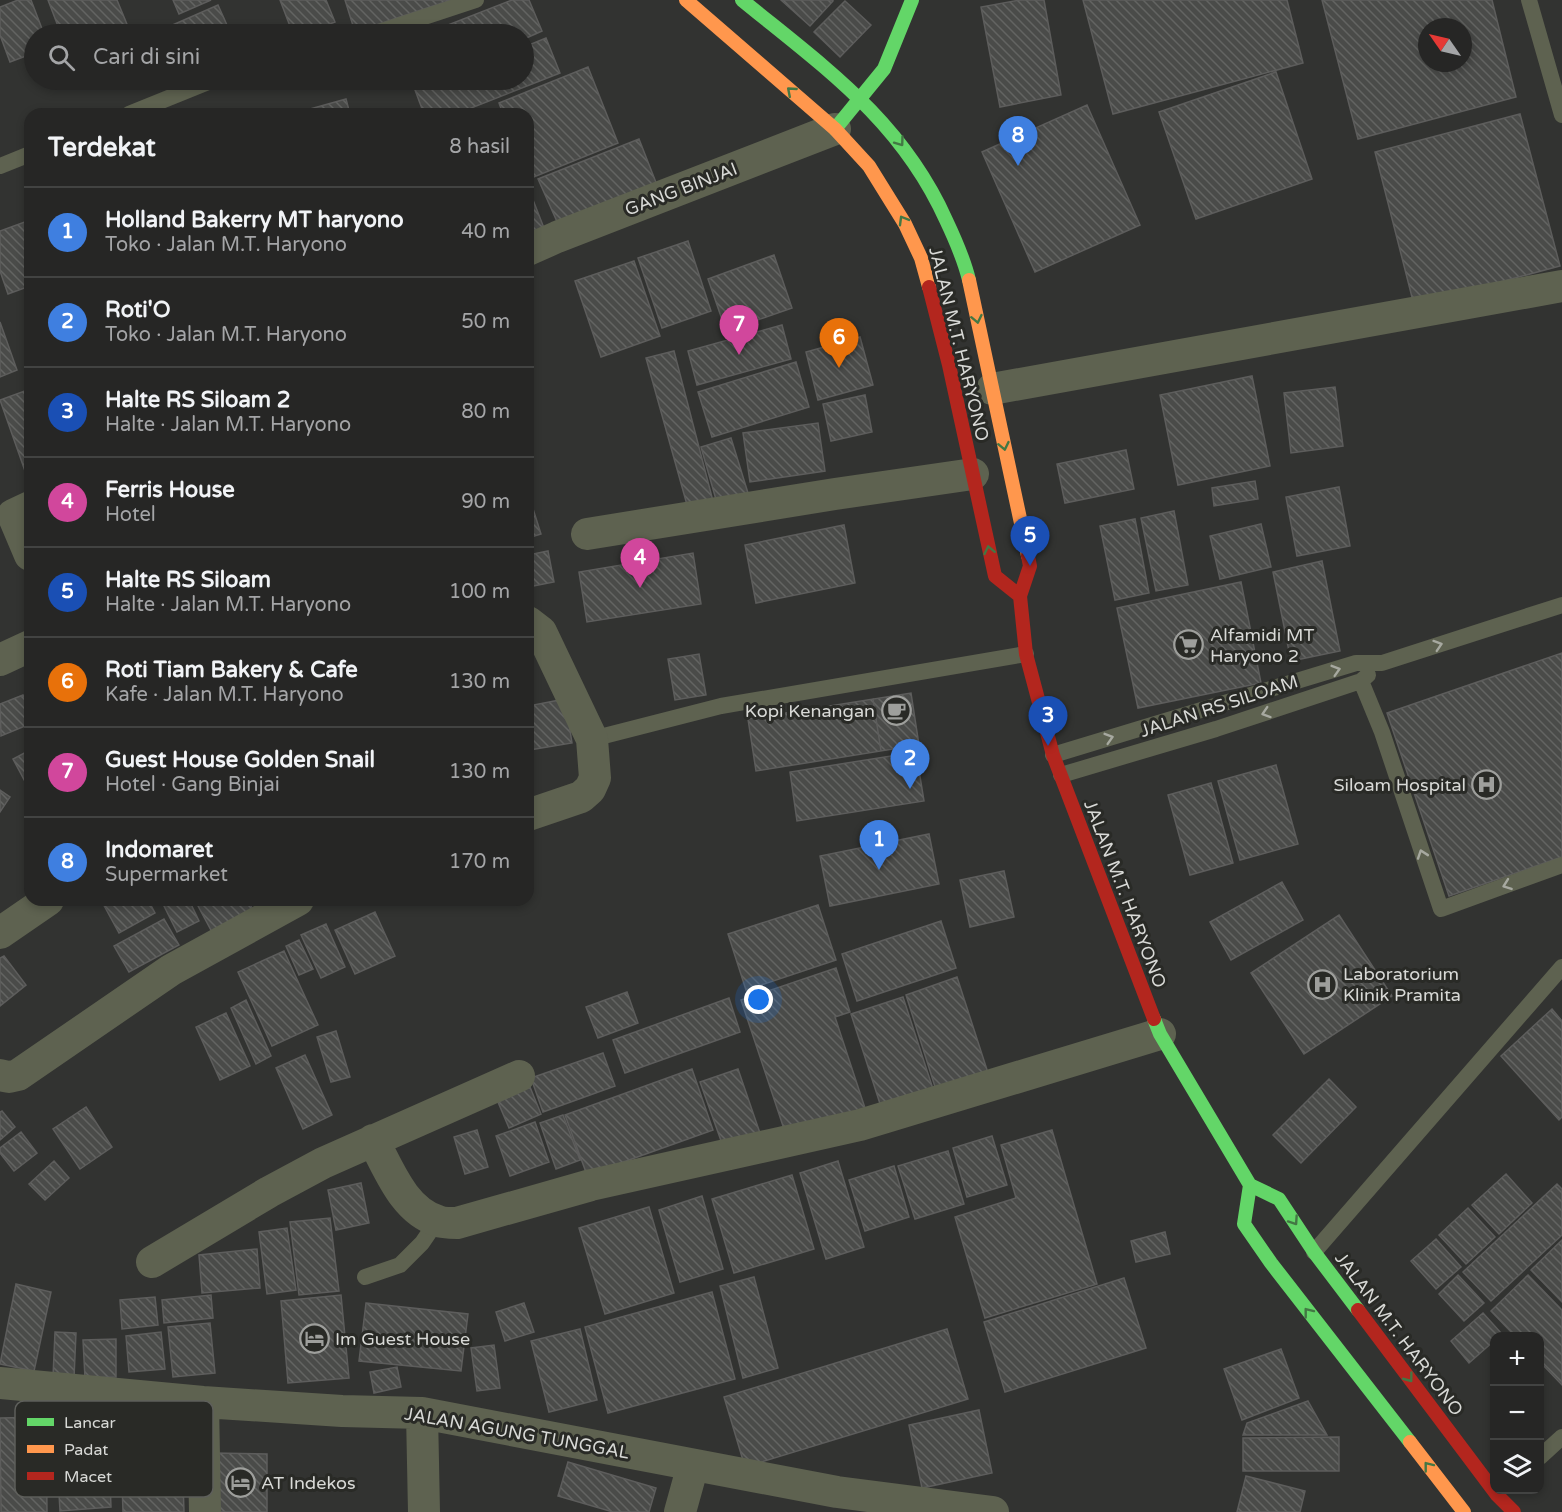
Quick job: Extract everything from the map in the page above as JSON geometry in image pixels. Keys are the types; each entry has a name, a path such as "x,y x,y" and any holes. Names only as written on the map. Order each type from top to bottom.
{"main road":[{"name":"JALAN M.T. HARYONO","path":"686,0 835,129 869,166 905,224 921,258 949,365 995,576 1020,596"},
{"name":"JALAN M.T. HARYONO","path":"742,0 861,99 890,128 924,177 952,228 966,268 1030,566 1020,596 1026,654 1053,755 1160,1034 1250,1185 1279,1199 1314,1252 1490,1479"},
{"path":"835,129 884,69 912,0"},
{"path":"896,10 901,30"},
{"path":"1250,1185 1244,1224 1271,1263 1464,1512"},
{"name":"JALAN M.T. HARYONO","path":"1501,1494 1514,1512"}],"street":[{"name":"GANG BINJAI","path":"534,248 835,129"},
{"path":"992,389 1562,286"},
{"path":"587,534 823,495 973,474"},
{"path":"24,510 13,515 24,541"},
{"path":"534,627 541,632 592,740 595,778 590,789 582,798 534,812"},
{"path":"0,660 24,649"},
{"path":"0,933 39,906"},
{"path":"0,1075 9,1077 18,1075 171,970 287,906"},
{"path":"373,1140 402,1194 437,1221 457,1223 591,1185 860,1125 1160,1034"},
{"path":"152,1262 269,1192 373,1140 519,1076"},
{"name":"JALAN AGUNG TUNGGAL","path":"0,1383 191,1401"},
{"name":"JALAN AGUNG TUNGGAL","path":"213,1403 342,1411 422,1413 693,1465 844,1502 993,1512"},
{"path":"422,1413 424,1512"},
{"path":"680,1512 693,1465"},
{"path":"205,1497 205,1512"}],"lane":[{"path":"403,24 476,0"},
{"path":"1529,0 1562,115"},
{"path":"144,108 188,90"},
{"path":"0,166 24,156"},
{"name":"JALAN RS SILOAM","path":"1053,755 1356,663 1382,663 1562,605"},
{"path":"592,740 721,706 1026,654"},
{"name":"JALAN RS SILOAM","path":"1061,775 1216,729 1361,681 1382,663"},
{"path":"1361,681 1382,732 1441,909 1562,865"},
{"path":"1314,1252 1562,967"},
{"path":"365,1277 400,1264 422,1243 437,1221"},
{"path":"1544,1453 1562,1437"}],"building":[{"path":"18,0 31,0 40,24 24,24 24,57 10,62 0,35 0,7"},
{"path":"48,0 117,0 127,24 57,24"},
{"path":"173,0 211,0 179,14"},
{"path":"280,0 326,0 335,22 330,24 289,24"},
{"path":"345,0 451,0 379,24 352,24"},
{"path":"512,0 529,0 542,31 534,35 534,24 451,24"},
{"path":"781,0 833,0 833,1 810,26"},
{"path":"1020,0 1044,0 1061,95 1000,107 981,7"},
{"path":"1083,0 1287,0 1303,63 1113,114"},
{"path":"1322,0 1492,0 1516,97 1358,139"},
{"path":"845,1 871,25 840,57 814,32"},
{"path":"218,5 227,24 175,24"},
{"path":"546,38 560,73 534,83 534,43"},
{"path":"588,67 618,143 534,177 534,108 501,108 499,103"},
{"path":"1276,72 1312,179 1196,219 1159,112"},
{"path":"415,90 517,90 471,108 422,108"},
{"path":"346,99 348,108 313,108"},
{"path":"1087,105 1140,225 1035,272 982,152"},
{"path":"1520,114 1560,266 1414,305 1375,152"},
{"path":"639,139 657,185 559,226 538,179"},
{"path":"534,202 544,228 534,232"},
{"path":"24,222 24,288 8,294 0,271 0,231"},
{"path":"688,241 711,311 662,328 638,258"},
{"path":"774,255 792,308 726,331 708,279"},
{"path":"634,261 660,336 601,357 575,281"},
{"path":"0,322 17,370 0,377"},
{"path":"782,325 791,359 697,385 688,351"},
{"path":"860,337 873,385 818,400 806,352"},
{"path":"674,351 714,505 689,512 646,358"},
{"path":"796,362 809,407 712,437 698,392"},
{"path":"1252,376 1270,466 1178,485 1160,395"},
{"path":"1335,387 1343,446 1291,453 1284,393"},
{"path":"24,391 24,468 0,400"},
{"path":"865,395 872,432 831,441 823,404"},
{"path":"818,423 825,471 750,482 743,433"},
{"path":"731,438 748,493 717,503 701,447"},
{"path":"1126,450 1134,489 1065,503 1057,464"},
{"path":"1255,481 1258,499 1214,506 1212,488"},
{"path":"1339,487 1350,546 1297,556 1286,497"},
{"path":"1174,511 1188,585 1156,591 1141,518"},
{"path":"534,512 541,534 534,536"},
{"path":"1135,519 1149,593 1115,600 1100,526"},
{"path":"1261,524 1271,567 1220,579 1210,536"},
{"path":"844,525 855,583 756,603 745,545"},
{"path":"548,551 554,582 534,586 534,554"},
{"path":"693,553 701,604 587,622 579,572"},
{"path":"1322,561 1340,651 1291,661 1273,572"},
{"name":"Alfamidi MT Haryono 2","path":"1241,582 1261,683 1138,708 1117,608"},
{"name":"Siloam Hospital","path":"1562,653 1562,857 1449,896 1387,713"},
{"path":"699,654 706,695 675,700 668,659"},
{"path":"911,693 919,745 881,751 873,699"},
{"path":"23,695 24,726 1,736 0,704"},
{"path":"565,699 572,743 534,749 534,705"},
{"path":"873,699 881,751 756,771 748,719"},
{"path":"916,752 924,801 797,821 790,772"},
{"path":"24,753 24,780 13,759"},
{"path":"1276,765 1298,844 1240,860 1218,781"},
{"path":"1211,783 1233,863 1190,875 1168,795"},
{"path":"0,790 10,797 0,812"},
{"path":"929,834 939,884 830,906 820,856"},
{"path":"1004,871 1014,917 970,927 960,880"},
{"path":"1282,882 1303,920 1231,960 1210,922"},
{"path":"818,905 836,960 746,990 728,934"},
{"path":"104,906 151,906 155,913 119,933"},
{"path":"164,906 192,906 199,921 177,932"},
{"path":"198,906 251,906 253,910 212,932"},
{"path":"375,912 395,956 355,974 335,930"},
{"name":"Laboratorium Klinik Pramita","path":"1339,915 1392,996 1304,1054 1251,973"},
{"path":"164,919 179,945 129,972 114,946"},
{"path":"941,921 956,968 857,1001 842,954"},
{"path":"326,924 345,967 321,978 301,935"},
{"path":"299,940 313,969 299,975 286,946"},
{"path":"284,951 318,1025 272,1046 238,972"},
{"path":"4,956 26,985 0,1006 0,958"},
{"path":"836,968 850,1012 835,1017 865,1108 786,1135 741,1000"},
{"path":"957,977 989,1076 937,1093 906,995"},
{"path":"627,992 638,1023 598,1038 586,1007"},
{"path":"903,997 935,1095 883,1113 851,1014"},
{"path":"729,998 740,1032 625,1073 613,1040"},
{"path":"246,1000 271,1056 256,1064 231,1008"},
{"path":"1552,1009 1562,1021 1562,1117 1559,1120 1501,1056"},
{"path":"226,1013 250,1066 220,1080 196,1027"},
{"path":"336,1031 350,1077 331,1082 317,1037"},
{"path":"603,1053 615,1086 543,1112 531,1078"},
{"path":"305,1055 332,1115 303,1129 276,1068"},
{"path":"692,1069 713,1130 587,1175 565,1115"},
{"path":"738,1069 761,1136 724,1149 700,1082"},
{"path":"1329,1079 1356,1107 1301,1163 1273,1135"},
{"path":"530,1087 541,1114 509,1128 498,1102"},
{"path":"86,1107 112,1147 80,1169 53,1129"},
{"path":"2,1111 15,1127 0,1140 0,1112"},
{"path":"563,1115 580,1160 556,1169 540,1123"},
{"path":"535,1122 549,1162 510,1176 496,1136"},
{"path":"477,1130 488,1167 465,1174 454,1137"},
{"path":"1052,1130 1097,1284 985,1318 955,1217 1016,1198 1001,1145"},
{"path":"21,1132 37,1153 14,1171 0,1153 0,1148"},
{"path":"992,1136 1007,1185 967,1197 953,1148"},
{"path":"948,1151 964,1204 915,1219 898,1166"},
{"path":"54,1161 69,1178 45,1200 29,1184"},
{"path":"838,1161 864,1247 826,1259 800,1173"},
{"path":"894,1166 909,1217 865,1231 849,1180"},
{"path":"1506,1174 1532,1203 1499,1234 1472,1205"},
{"path":"792,1175 814,1249 734,1273 712,1199"},
{"path":"361,1183 369,1223 336,1230 328,1190"},
{"path":"1557,1184 1562,1189 1562,1235 1491,1301 1463,1272"},
{"path":"702,1196 723,1269 680,1282 659,1210"},
{"path":"649,1207 674,1293 605,1314 579,1228"},
{"path":"1468,1208 1495,1237 1466,1264 1439,1235"},
{"path":"330,1218 339,1291 299,1295 290,1222"},
{"path":"287,1228 296,1290 267,1294 259,1232"},
{"path":"1165,1232 1170,1254 1136,1262 1131,1241"},
{"path":"1436,1239 1461,1267 1436,1289 1411,1261"},
{"path":"1562,1240 1562,1302 1531,1270"},
{"path":"257,1249 260,1288 202,1293 199,1255"},
{"path":"1458,1275 1484,1303 1464,1321 1439,1294"},
{"path":"1528,1275 1562,1310 1562,1385 1544,1366 1544,1332 1511,1332 1491,1311"},
{"path":"754,1277 778,1368 743,1378 720,1286"},
{"path":"1124,1278 1146,1348 1005,1392 984,1322"},
{"path":"16,1284 51,1292 34,1371 0,1364"},
{"path":"712,1292 735,1379 608,1413 585,1327"},
{"path":"211,1295 213,1318 164,1323 162,1300"},
{"name":"Im Guest House","path":"341,1295 349,1378 288,1383 281,1301"},
{"path":"155,1297 158,1325 122,1329 120,1300"},
{"path":"366,1303 468,1314 461,1371 359,1361"},
{"path":"524,1303 534,1332 505,1341 496,1312"},
{"path":"1483,1313 1500,1332 1490,1332 1490,1345 1469,1363 1451,1341"},
{"path":"210,1323 215,1373 173,1377 168,1327"},
{"path":"580,1329 597,1400 549,1412 531,1341"},
{"path":"947,1329 968,1399 745,1467 724,1397"},
{"path":"55,1332 76,1333 74,1378 53,1377"},
{"path":"161,1332 165,1369 129,1372 126,1336"},
{"path":"116,1339 116,1377 85,1378 83,1340"},
{"path":"494,1345 500,1388 477,1391 471,1348"},
{"path":"1281,1349 1299,1398 1242,1420 1224,1369"},
{"path":"397,1367 401,1387 374,1393 370,1372"},
{"path":"1308,1401 1327,1435 1243,1435 1247,1423"},
{"path":"979,1410 992,1473 922,1488 909,1425"},
{"path":"0,1418 15,1418 15,1497 47,1497 47,1512 1,1512"},
{"path":"1339,1437 1339,1471 1243,1471 1243,1438"},
{"name":"AT Indekos","path":"214,1453 267,1454 267,1512 214,1512"},
{"path":"568,1462 656,1488 649,1512 613,1512 558,1496"},
{"path":"1246,1476 1305,1491 1300,1512 1237,1512"},
{"path":"59,1497 111,1497 111,1507 60,1511"},
{"path":"122,1497 184,1497 184,1512 123,1512"}],"traffic: fast":[{"path":"742,0 858,98 907,153 928,185 946,220 969,280"},
{"path":"835,129 884,69 912,0"},
{"path":"1154,1019 1160,1034 1250,1185 1279,1199 1314,1252 1358,1310"},
{"path":"1250,1185 1244,1224 1271,1263 1410,1442"}],"traffic: slow":[{"path":"686,0 835,129 869,166 905,224 921,258 929,287"},
{"path":"969,280 1028,556"},
{"path":"1410,1442 1464,1512"}],"traffic: jam":[{"path":"929,287 949,365 995,576 1020,596"},
{"path":"1028,556 1030,566 1020,596 1026,654 1053,755 1154,1019"},
{"path":"1358,1310 1497,1495 1514,1512"}],"place":[{"name":"Indomaret","path":"1018,166"},
{"name":"Guest House Golden Snail","path":"739,355"},
{"name":"Roti Tiam Bakery & Cafe","path":"839,368"},
{"name":"Halte RS Siloam","path":"1030,566"},
{"name":"Ferris House","path":"640,588"},
{"name":"Alfamidi MT Haryono 2","path":"1189,645"},
{"name":"Kopi Kenangan","path":"896,711"},
{"name":"Halte RS Siloam 2","path":"1048,746"},
{"name":"Siloam Hospital","path":"1487,785"},
{"name":"Roti'O","path":"910,789"},
{"name":"Holland Bakerry MT haryono","path":"879,870"},
{"name":"Laboratorium Klinik Pramita","path":"1322,984"},
{"name":"Im Guest House","path":"314,1339"},
{"name":"AT Indekos","path":"240,1483"}]}
